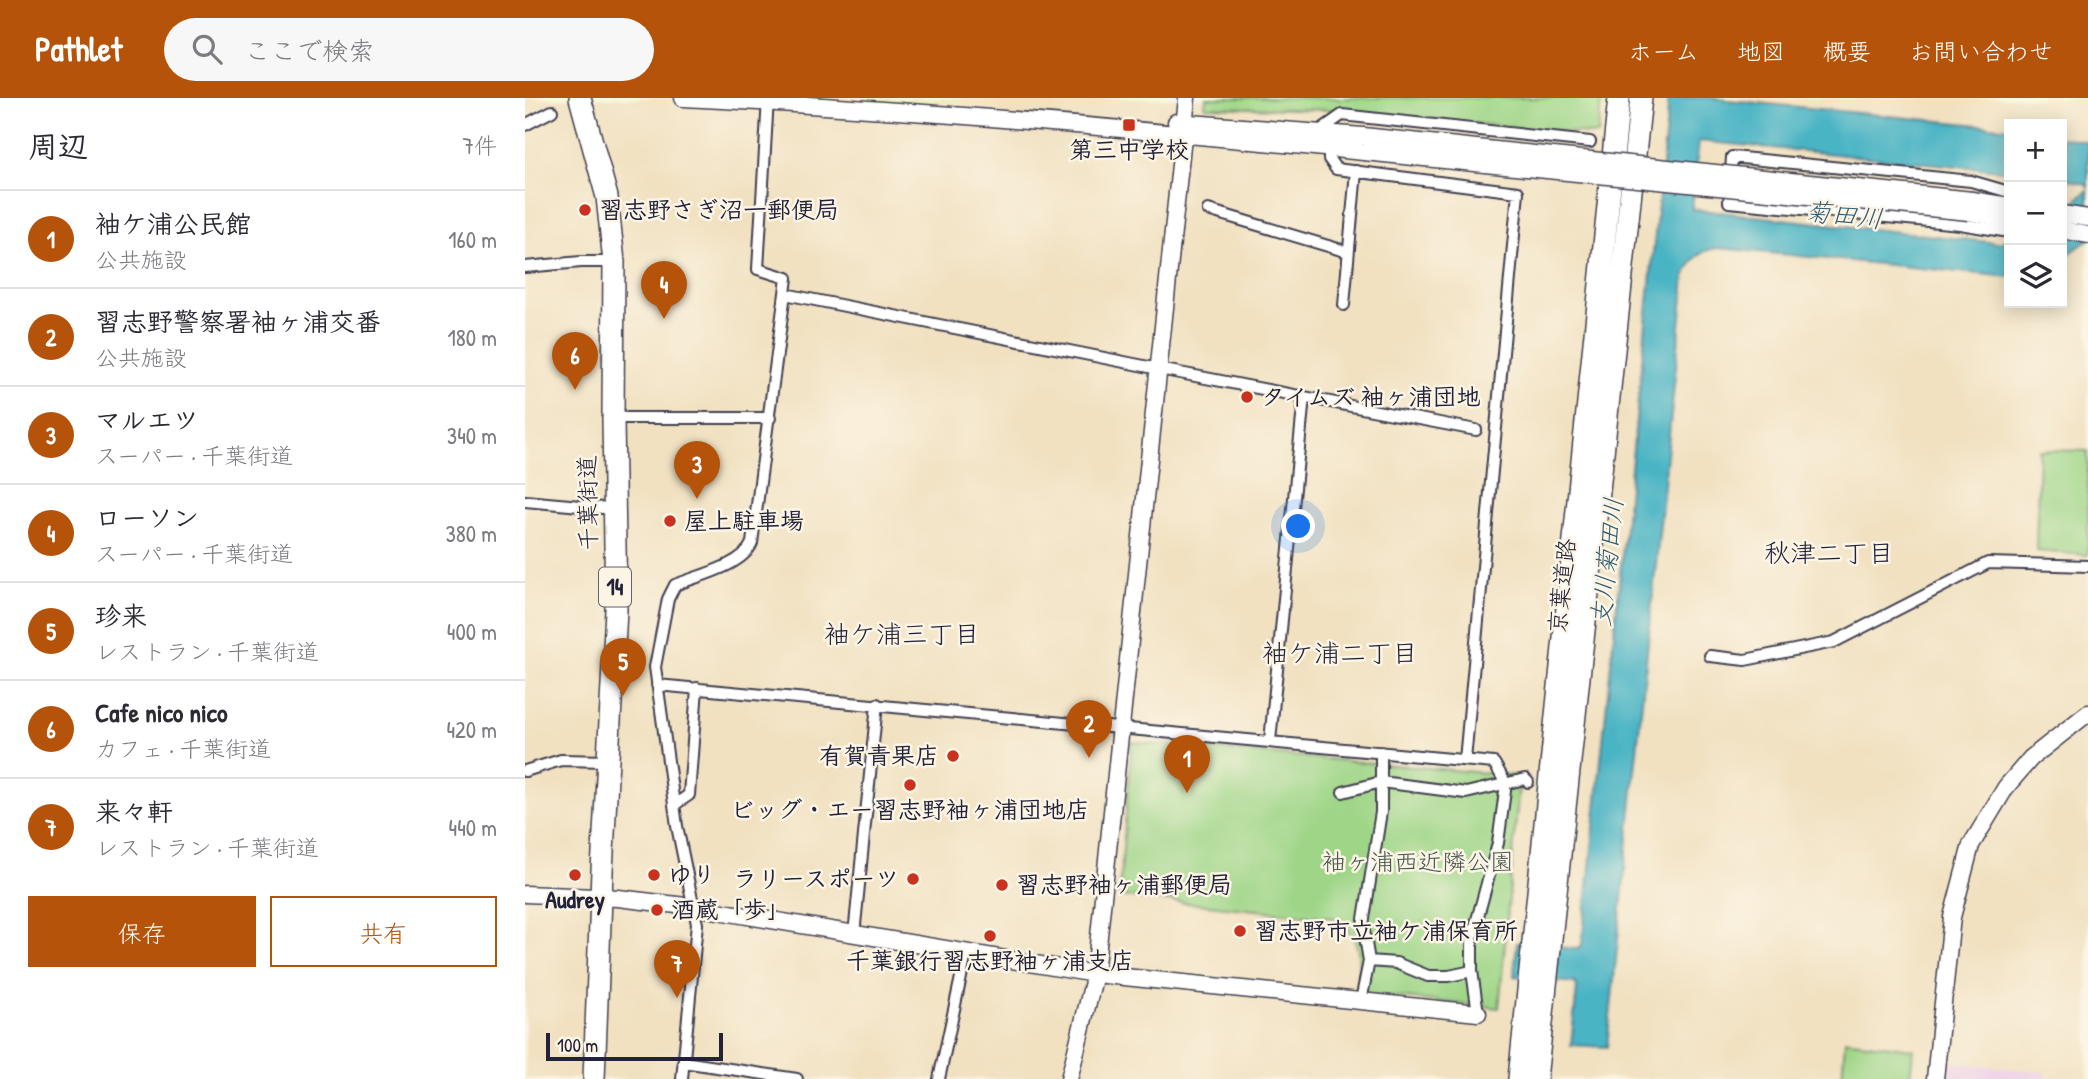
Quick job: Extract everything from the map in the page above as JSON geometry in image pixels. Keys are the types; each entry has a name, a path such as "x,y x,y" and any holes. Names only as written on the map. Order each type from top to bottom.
{"highway":[{"name":"千葉街道","path":"580,98 607,197 614,262 615,610 594,1079"},
{"name":"京葉道路","path":"1536,1079 1537,990 1619,98"},
{"name":"京葉道路","path":"1542,939 1641,98"},
{"name":"京葉道路","path":"1519,1079 1537,990"}],"street":[{"path":"683,98 864,102 1185,128 1318,132 1364,144 1971,206 2004,206"},
{"path":"845,98 864,102"},
{"path":"1069,1079 1095,974 1187,98"},
{"path":"683,1079 698,924 674,805 655,667 671,590 675,585 737,561 749,550 752,543 787,278 758,270 768,100"},
{"path":"525,125 552,110"},
{"path":"1318,132 1342,115 1590,142"},
{"path":"1185,128 1329,149 1364,144"},
{"path":"1329,149 1329,159 1336,169 1518,192 1465,760"},
{"path":"2004,191 1971,181 1732,158 1729,202 2004,231"},
{"path":"1344,305 1356,171"},
{"path":"1971,206 2004,218"},
{"path":"1208,209 1348,252"},
{"path":"2067,215 2088,218"},
{"path":"2067,231 2088,235"},
{"path":"525,267 582,261 614,262"},
{"path":"785,293 1476,430"},
{"path":"1271,741 1304,397"},
{"path":"613,418 770,418"},
{"path":"525,501 614,509"},
{"path":"1710,656 1745,660 1834,642 1988,563 2088,566"},
{"path":"525,894 601,897 694,907 1095,974 1478,1013 1472,971 1472,938 1498,843 1505,782 1494,763 657,685"},
{"path":"674,805 689,795 697,688"},
{"path":"854,935 877,704"},
{"path":"1935,1079 1952,917 1971,845 2006,787 2031,758 2088,713"},
{"path":"1361,1001 1370,961 1363,925 1381,812 1381,752"},
{"path":"525,771 561,760 608,761"},
{"path":"1343,792 1381,782 1466,793 1505,782 1525,779 1528,782"},
{"path":"939,1079 966,954"},
{"path":"1370,961 1396,962 1428,976 1448,976 1472,971"},
{"path":"683,1062 797,1079"}],"shaded area":[{"path":"1950,1062 2044,1072 2048,1079 1948,1079"}],"green space":[{"path":"1206,98 1601,98 1598,135 1329,110 1205,107"},
{"path":"2039,450 2088,451 2088,555 2036,551"},
{"name":"袖ヶ浦西近隣公園","path":"1132,742 1520,776 1499,1008 1357,993 1359,960 1356,943 1344,926 1334,918 1119,896"},
{"path":"1845,1040 1913,1049 1910,1079 1842,1079"}],"water":[{"path":"1669,98 1708,98 2004,128 2004,171 1699,141 1692,209 1998,243 2004,241 2004,277 1718,248 1701,254 1690,266 1685,277 1607,1047 1571,1045 1577,988 1575,983 1514,976 1517,943 1578,949 1582,945"},
{"path":"2067,138 2088,142 2088,190 2087,184 2067,179"},
{"path":"2088,190 2088,240 2067,255 2067,245 2067,208"}],"place":[{"name":"第三中学校","path":"1129,125"},
{"name":"習志野さぎ沼一郵便局","path":"585,210"},
{"name":"ローソン","path":"664,319"},
{"name":"Cafe nico nico","path":"575,390"},
{"name":"タイムズ 袖ヶ浦団地","path":"1247,397"},
{"name":"マルエツ","path":"697,499"},
{"name":"屋上駐車場","path":"670,521"},
{"name":"珍来","path":"623,696"},
{"name":"有賀青果店","path":"953,756"},
{"name":"習志野警察署袖ヶ浦交番","path":"1089,758"},
{"name":"ビッグ・エー習志野袖ヶ浦団地店","path":"910,785"},
{"name":"袖ケ浦公民館","path":"1187,793"},
{"name":"Audrey","path":"575,875"},
{"name":"ゆり","path":"654,875"},
{"name":"ラリースポーツ","path":"913,879"},
{"name":"習志野袖ヶ浦郵便局","path":"1002,885"},
{"name":"酒蔵「歩」","path":"657,910"},
{"name":"習志野市立袖ケ浦保育所","path":"1240,931"},
{"name":"千葉銀行習志野袖ヶ浦支店","path":"990,936"},
{"name":"来々軒","path":"677,998"}],"district":[{"name":"秋津二丁目","path":"1829,553"},
{"name":"袖ケ浦三丁目","path":"902,634"},
{"name":"袖ケ浦二丁目","path":"1340,653"}],"water label":[{"name":"菊田川","path":"1844,215"},
{"name":"支川菊田川","path":"1607,562"}]}
